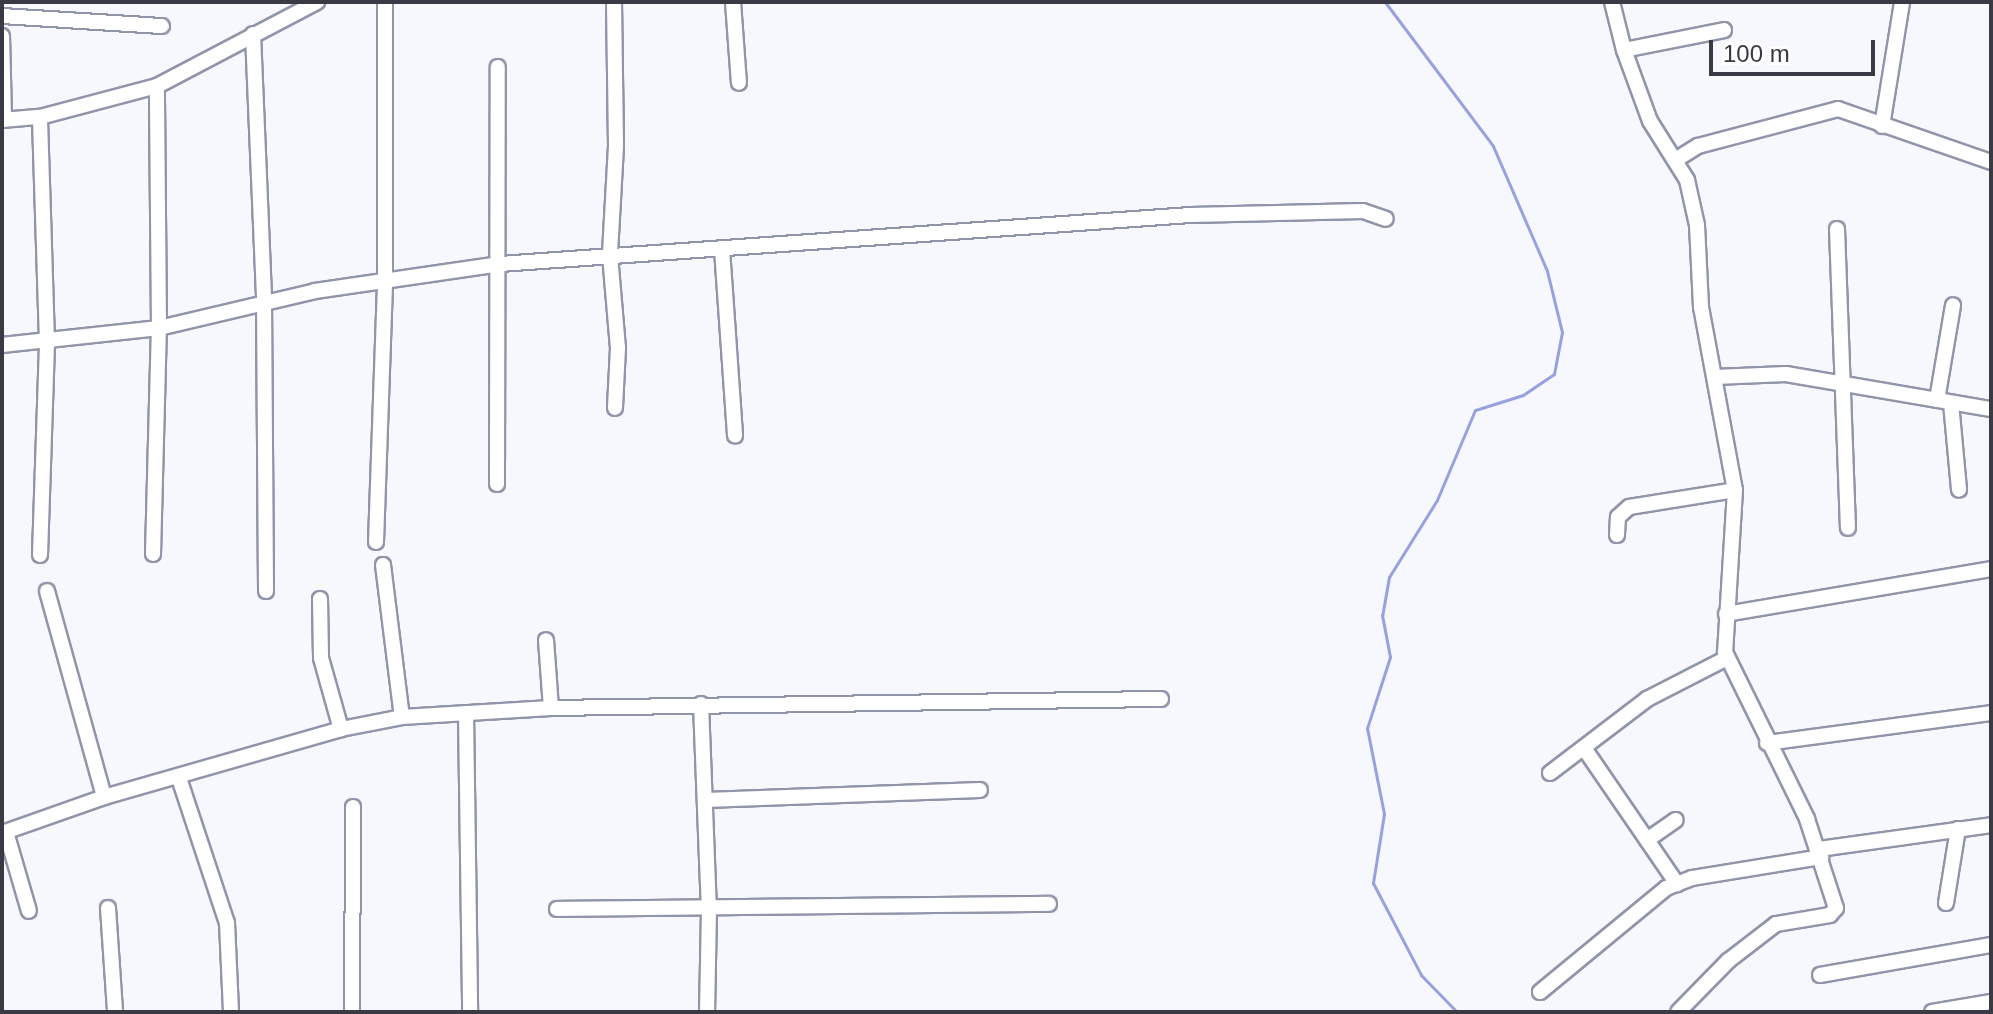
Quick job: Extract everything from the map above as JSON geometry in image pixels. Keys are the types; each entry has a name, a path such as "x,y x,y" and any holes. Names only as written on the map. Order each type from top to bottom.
{"street":[{"path":"2,36 3,120 40,117 157,86 317,2"},
{"path":"376,542 385,279 385,2"},
{"path":"614,2 616,146 610,255 618,348 615,408"},
{"path":"733,2 739,83"},
{"path":"1612,2 1624,50 1650,121 1677,159 1697,225 1701,307 1735,490 1726,614 1727,658 1820,853 1836,908 1830,915 1776,924 1728,961 1678,1012"},
{"path":"1882,126 1902,2"},
{"path":"2,16 162,26"},
{"path":"1624,50 1724,30"},
{"path":"253,34 264,301 266,591"},
{"path":"497,484 500,264 498,67"},
{"path":"153,554 159,328 157,86"},
{"path":"1677,159 1698,146 1838,109 1991,162"},
{"path":"40,117 47,342 40,555"},
{"path":"2,345 159,328 264,301 385,279 500,264 1191,215 1363,211 1386,219"},
{"path":"1837,229 1839,384 1848,528"},
{"path":"722,249 735,436"},
{"path":"1953,305 1944,401 1959,490"},
{"path":"1715,377 1786,374 1991,409"},
{"path":"1617,535 1618,517 1629,507 1735,490"},
{"path":"383,565 402,717"},
{"path":"1726,614 1991,569"},
{"path":"47,591 104,797"},
{"path":"320,599 321,658 341,729"},
{"path":"546,640 551,708"},
{"path":"1550,773 1674,682 1727,658"},
{"path":"29,911 4,833 104,797 179,778 341,729 402,717 551,708 701,704 1161,699"},
{"path":"701,704 709,910 707,1012"},
{"path":"466,713 470,1012"},
{"path":"1767,743 1991,713"},
{"path":"1584,748 1677,884"},
{"path":"179,778 227,923 231,1012"},
{"path":"706,800 980,790"},
{"path":"352,1012 353,807"},
{"path":"1647,840 1676,820"},
{"path":"1540,992 1677,884 1820,853 1991,825"},
{"path":"1946,903 1958,829"},
{"path":"557,909 709,910 1049,904"},
{"path":"108,908 115,1012"},
{"path":"1820,975 1991,945"},
{"path":"1932,1012 1991,1002"}],"waterway":[{"path":"1385,2 1493,146 1547,271 1562,332 1554,374 1523,395 1475,410 1437,500 1389,577 1382,615 1390,657 1367,728 1384,814 1373,883 1421,975 1457,1012"}]}
